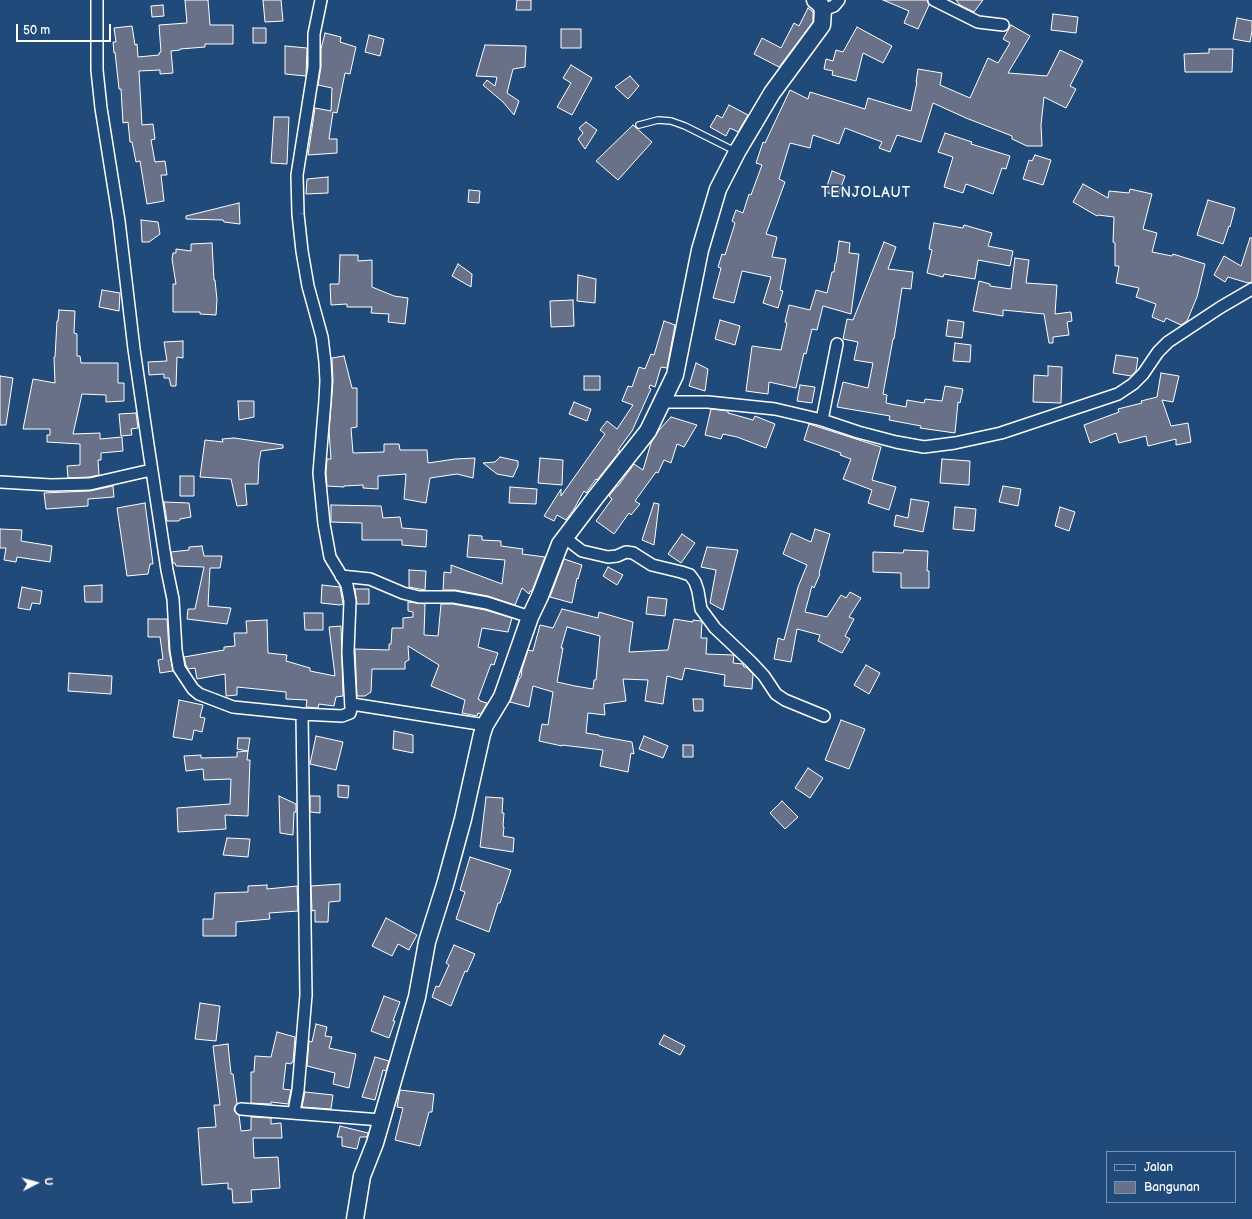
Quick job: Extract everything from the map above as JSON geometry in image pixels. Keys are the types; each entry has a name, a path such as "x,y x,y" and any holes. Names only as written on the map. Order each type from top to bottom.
{"street":[{"path":"97,0 97,70 101,108 119,221 134,349 167,570 173,598 179,668 186,680 199,694 233,706 302,714 342,716 350,713 352,704 348,652 350,601 347,585 330,557 321,499 319,473 325,400 325,368 322,337 308,286 298,214 297,175 314,67 314,34 321,0"},
{"path":"355,1219 362,1176 382,1120 417,997 427,942 445,885 463,819 485,725 502,697 530,617 540,596 560,544 648,431 675,375 697,263 718,189 737,152 772,93 822,25 819,5 834,6 839,0"},
{"path":"934,0 978,22 1003,25"},
{"path":"662,402 708,402 753,406 781,410 822,420 858,432 896,442 924,447 955,443 1001,433 1118,394 1127,389 1143,374 1158,352 1168,342 1221,307 1252,289"},
{"path":"822,420 837,344"},
{"path":"0,482 51,486 90,484 152,470"},
{"path":"565,538 582,551 608,557 617,556 626,552 632,553 652,564 690,575 695,582 698,591 701,609 715,628 759,671 776,694 785,700 824,716"},
{"path":"341,576 370,578 403,593 418,597 454,597 487,603 530,617"},
{"path":"352,704 485,725"},
{"path":"294,1112 298,1090 306,994 302,714"},
{"path":"241,1110 294,1112 382,1120"}],"lane":[{"path":"639,125 658,120 671,121 685,126 737,152"}],"building":[{"path":"185,0 208,0 210,25 233,25 233,44 205,44 205,47 171,51 173,73 160,74 160,70 139,71 142,125 153,124 155,139 151,140 155,162 165,161 167,175 161,175 164,201 147,204 140,161 136,162 132,142 130,142 128,122 123,123 121,89 119,89 115,52 114,53 113,42 116,42 114,28 132,26 135,45 137,44 138,57 159,55 161,52 159,25 187,23"},
{"path":"263,0 281,0 283,21 265,22"},
{"path":"517,0 531,0 531,10 516,10"},
{"path":"883,0 927,0 929,5 918,29 904,23 909,11"},
{"path":"956,0 983,0 974,12 960,5"},
{"path":"163,5 164,16 152,17 151,6"},
{"path":"808,8 813,12 813,22 779,67 754,54 762,38 781,48 794,23 799,26"},
{"path":"1053,14 1078,17 1076,33 1051,30"},
{"path":"1237,18 1252,21 1250,42 1233,39"},
{"path":"1011,25 1030,36 1008,73 1047,76 1060,50 1083,61 1070,86 1076,89 1066,108 1044,97 1041,125 1042,146 1027,146 1012,139 1012,136 933,103 921,142 897,135 890,152 879,148 882,142 845,128 839,144 813,135 810,148 790,143 779,179 785,182 766,234 777,237 772,257 786,259 780,290 783,291 778,308 763,303 771,277 742,271 734,303 713,298 721,268 718,267 722,254 725,255 735,223 732,221 736,210 743,213 749,194 751,195 762,165 756,163 763,142 765,143 790,90 808,99 810,92 865,109 868,98 911,111 918,69 942,73 940,85 970,98 988,58 998,63 1010,43 1003,39"},
{"path":"857,27 892,46 883,63 863,53 856,81 832,75 833,71 824,69 826,59 833,61 836,50 843,52"},
{"path":"253,28 266,28 266,43 253,43"},
{"path":"561,29 581,29 581,48 561,48"},
{"path":"325,33 341,37 340,42 356,47 350,74 345,73 337,113 333,112 329,139 337,139 337,153 308,155 315,108 331,111 332,88 318,85 321,67 321,49"},
{"path":"369,35 384,39 380,56 365,52"},
{"path":"485,45 526,46 525,67 513,69 507,93 519,101 514,115 503,102 483,85 487,80 495,86 497,77 476,76"},
{"path":"285,46 307,48 306,76 285,74"},
{"path":"1209,49 1233,49 1232,72 1185,72 1184,54 1209,53"},
{"path":"571,65 592,78 572,115 557,107 571,83 563,78"},
{"path":"630,76 639,86 628,99 615,87"},
{"path":"729,105 748,115 738,132 730,128 726,136 710,127 717,115 722,118"},
{"path":"274,117 289,117 287,164 271,163"},
{"path":"586,122 597,130 585,149 578,139 583,133 579,128"},
{"path":"633,125 652,142 618,180 596,161"},
{"path":"945,133 972,142 971,144 1010,156 1006,169 1002,168 993,194 966,184 963,193 944,187 953,157 938,152"},
{"path":"1035,155 1051,160 1043,185 1023,179 1029,160 1032,161"},
{"path":"832,171 845,176 838,196 825,192"},
{"path":"328,177 328,193 306,194 307,179"},
{"path":"1083,184 1108,198 1109,191 1129,193 1130,189 1152,194 1143,229 1157,233 1152,252 1172,256 1173,254 1205,264 1197,297 1187,321 1181,325 1166,318 1164,322 1152,317 1156,304 1136,297 1139,288 1116,283 1119,266 1115,266 1115,243 1113,242 1114,217 1097,216 1073,202"},
{"path":"469,190 480,191 479,203 468,202"},
{"path":"1208,200 1235,208 1230,227 1229,226 1223,244 1197,235"},
{"path":"239,203 240,224 224,222 223,220 186,219 186,216"},
{"path":"141,220 158,222 160,234 149,242 142,242"},
{"path":"934,223 963,228 964,225 992,233 988,246 1013,251 1010,266 978,260 975,279 944,274 943,277 927,273 932,250 929,249"},
{"path":"1250,238 1252,238 1252,282 1248,283 1228,277 1225,282 1214,275 1224,256 1241,266"},
{"path":"839,241 850,243 849,253 859,254 851,314 823,306 817,330 812,329 806,354 804,353 796,388 769,382 768,394 746,391 752,346 781,350 789,305 810,310 816,290 827,293 832,272 834,272"},
{"path":"884,242 896,247 888,269 913,272 911,289 902,288 883,394 887,395 886,403 906,407 907,400 924,403 925,399 942,401 945,386 963,389 960,403 958,402 955,433 920,428 921,426 889,420 890,416 837,407 843,382 868,388 873,363 854,360 858,342 843,339 847,319 853,320"},
{"path":"212,243 214,280 217,300 216,315 200,314 200,312 173,312 173,284 176,284 172,259 173,253 176,253 176,249 191,251 191,244"},
{"path":"340,255 358,255 358,261 372,260 372,287 394,296 408,298 405,324 388,322 389,314 371,313 372,307 347,307 347,304 331,305 330,284 339,284"},
{"path":"1015,258 1029,260 1026,283 1057,285 1055,314 1071,312 1072,321 1067,322 1069,335 1053,337 1053,343 1049,343 1044,314 1003,310 1003,316 973,311 979,281 990,284 990,286 1011,289"},
{"path":"458,264 472,274 471,287 452,276"},
{"path":"578,275 596,279 595,303 577,301"},
{"path":"102,290 120,293 119,311 99,307"},
{"path":"573,300 574,326 551,327 550,301"},
{"path":"59,310 75,311 74,333 77,334 77,356 80,356 81,363 118,363 118,383 124,383 124,401 106,402 106,395 82,394 73,434 100,433 100,439 122,437 123,451 101,453 101,460 98,460 99,475 68,478 67,466 80,465 80,444 47,442 47,435 50,435 50,429 23,429 33,379 55,383 54,357"},
{"path":"720,320 740,326 735,345 715,339"},
{"path":"948,320 964,322 962,338 946,336"},
{"path":"664,321 675,325 667,368 661,367 655,387 650,385 649,388 651,389 632,431 618,450 620,451 586,493 584,491 566,520 557,515 554,521 544,516 561,489 561,496 605,434 600,430 607,421 617,429 633,405 622,401 628,386 632,387 639,367 645,369 651,354 654,355"},
{"path":"183,341 183,358 177,357 176,386 171,386 169,378 164,378 164,374 149,375 148,362 167,361 164,342"},
{"path":"955,343 971,345 970,362 953,361"},
{"path":"1116,355 1138,358 1136,371 1131,376 1113,373"},
{"path":"344,356 352,388 357,388 357,427 351,428 353,453 384,452 384,444 399,444 400,450 427,450 428,463 475,458 473,478 457,474 430,478 426,503 404,499 406,474 378,476 378,489 363,488 363,485 344,487 327,486 327,459 331,459 329,431 333,381 332,358"},
{"path":"696,363 708,369 705,391 689,386"},
{"path":"1048,366 1062,367 1061,403 1033,402 1034,375 1048,376"},
{"path":"1161,373 1179,376 1173,402 1162,400 1171,426 1188,423 1191,442 1176,445 1176,439 1148,446 1146,436 1119,443 1116,433 1090,443 1084,425 1119,412 1118,409 1142,403 1141,401 1157,397"},
{"path":"0,376 13,378 6,425 0,425"},
{"path":"584,376 600,376 600,390 584,390"},
{"path":"800,385 815,387 812,403 797,401"},
{"path":"238,401 254,401 254,417 239,420"},
{"path":"574,402 591,409 587,421 569,414"},
{"path":"711,409 728,411 728,413 753,420 755,416 775,424 766,448 737,437 723,434 721,439 705,435"},
{"path":"136,413 138,428 131,429 132,435 121,436 119,414"},
{"path":"671,417 697,425 684,447 677,444 671,463 664,460 658,473 656,472 635,501 640,504 631,515 629,513 614,534 596,521 612,499 609,496 634,464 643,470 651,443 659,430"},
{"path":"809,424 881,447 872,480 896,487 889,510 868,503 872,490 843,479 851,459 840,455 841,453 804,440"},
{"path":"234,438 283,445 283,448 261,451 258,484 245,484 247,505 237,506 231,479 200,477 205,440 223,442 222,439"},
{"path":"500,457 518,461 518,466 513,477 497,474 483,463 495,462"},
{"path":"540,458 563,460 562,485 538,483"},
{"path":"942,459 970,461 969,485 940,483"},
{"path":"180,476 194,476 194,496 180,496"},
{"path":"113,486 114,497 88,499 88,506 46,509 44,493 90,491"},
{"path":"1003,486 1021,489 1018,506 999,502"},
{"path":"510,487 537,489 536,504 509,503"},
{"path":"911,499 929,502 923,532 894,526 896,515 908,518"},
{"path":"164,502 189,503 191,517 180,519 179,521 167,521"},
{"path":"145,503 153,564 150,564 148,574 127,576 117,508"},
{"path":"654,503 659,504 654,545 642,540"},
{"path":"331,505 381,506 383,518 400,517 402,528 427,530 426,547 402,545 402,540 362,540 362,523 331,522"},
{"path":"955,507 976,509 974,531 953,529"},
{"path":"1060,507 1075,512 1069,531 1055,526"},
{"path":"0,529 22,530 21,541 52,546 50,562 17,557 16,562 4,560 6,548 0,548"},
{"path":"815,529 830,534 819,573 820,574 814,588 812,586 805,612 827,617 841,595 846,598 850,592 861,598 849,617 854,619 845,636 850,639 842,653 818,641 820,635 797,629 791,662 774,659 778,638 784,640 798,587 807,565 783,554 791,533 811,542"},
{"path":"682,534 695,543 681,563 668,554"},
{"path":"469,535 482,536 482,540 501,541 501,546 523,549 522,554 545,557 532,591 530,591 529,594 522,588 515,605 488,596 455,590 443,590 444,572 451,573 451,565 502,584 505,560 467,557"},
{"path":"202,546 204,556 222,556 220,568 210,568 208,606 231,608 227,624 187,619 188,609 195,609 204,567 176,566 175,563 173,563 171,552 189,550 189,547"},
{"path":"707,547 738,550 723,610 710,603 716,570 701,567"},
{"path":"904,550 928,551 927,571 929,571 929,588 901,588 901,573 873,572 873,552 903,553"},
{"path":"564,559 582,565 578,579 577,578 572,603 550,597"},
{"path":"608,567 623,575 617,585 603,576"},
{"path":"409,570 426,571 425,590 409,587"},
{"path":"102,585 102,602 85,602 84,586"},
{"path":"322,585 340,587 343,604 321,603"},
{"path":"22,587 42,591 40,604 32,603 30,610 18,608"},
{"path":"355,589 369,589 369,604 357,604"},
{"path":"648,597 667,599 665,616 646,614"},
{"path":"408,602 425,604 424,635 438,636 441,604 453,604 485,610 512,618 508,632 482,628 478,647 498,653 494,665 491,664 478,699 487,703 481,714 478,713 477,716 462,713 465,700 431,686 439,665 408,646 409,660 405,662 405,669 372,669 371,692 365,696 357,696 355,649 389,650 392,628 403,628 403,618 413,617 413,612 408,611"},
{"path":"562,609 598,618 599,612 633,622 629,652 668,650 674,619 693,622 693,620 701,621 701,638 707,638 706,654 734,655 733,663 743,664 744,667 746,667 753,674 752,689 724,686 725,675 685,668 682,680 667,676 663,704 645,701 648,680 623,679 626,701 604,704 605,715 588,713 586,733 632,742 634,754 631,753 628,772 600,766 603,750 562,746 539,741 542,724 548,725 553,692 533,686 529,707 510,702 521,677 528,650 533,651 540,625 553,628","holes":["567,627 600,636 596,680 594,680 593,689 557,682 563,648 561,648"]},
{"path":"304,613 323,613 323,630 305,630"},
{"path":"148,619 167,619 169,651 173,671 160,673 158,660 163,659 160,637 148,637"},
{"path":"267,620 268,653 287,655 286,661 310,668 310,671 335,676 329,627 341,626 343,696 336,697 334,706 319,704 318,708 306,707 307,700 286,699 286,692 237,687 237,695 226,696 225,674 197,679 195,668 188,669 184,657 224,650 224,647 235,646 234,633 247,633 246,621"},
{"path":"866,665 880,673 869,694 854,685"},
{"path":"69,673 112,676 111,694 68,691"},
{"path":"693,699 703,699 703,711 694,711"},
{"path":"179,700 203,705 200,717 205,718 202,732 194,730 192,740 173,737"},
{"path":"841,720 865,729 849,769 825,760"},
{"path":"394,731 413,735 413,753 393,749"},
{"path":"316,736 343,742 336,770 310,764"},
{"path":"644,736 668,746 663,758 639,749"},
{"path":"238,738 250,738 248,751 237,749"},
{"path":"683,745 693,745 693,757 683,757"},
{"path":"248,751 247,760 250,760 248,816 225,815 226,829 178,832 177,808 230,804 231,779 204,780 203,769 186,771 184,756 201,755 201,758 237,757 237,752"},
{"path":"808,768 823,778 810,798 795,788"},
{"path":"338,785 349,786 348,798 338,797"},
{"path":"279,796 296,804 296,812 294,812 293,835 280,833"},
{"path":"310,796 320,796 320,813 310,812"},
{"path":"486,797 503,798 503,836 514,838 513,852 480,847"},
{"path":"782,801 798,817 785,829 770,813"},
{"path":"227,838 250,839 248,857 223,855"},
{"path":"470,857 511,870 500,903 498,903 489,932 456,919 465,892 460,890"},
{"path":"340,884 340,901 329,902 328,922 315,922 315,910 312,911 311,886"},
{"path":"267,885 267,889 297,886 298,911 269,913 270,919 236,922 236,936 203,936 203,919 213,919 215,893 248,892 248,886"},
{"path":"386,918 417,935 409,950 398,944 392,956 372,946"},
{"path":"454,945 475,954 467,972 465,971 451,1006 432,997 436,986 439,987 449,965 446,963"},
{"path":"384,996 400,1002 389,1038 371,1031"},
{"path":"200,1003 220,1006 216,1041 195,1039"},
{"path":"316,1024 327,1027 325,1036 332,1037 329,1048 356,1054 349,1088 333,1084 335,1073 307,1066 309,1041 312,1042"},
{"path":"277,1032 295,1037 293,1062 291,1064 286,1063 283,1089 291,1090 288,1104 271,1102 271,1104 251,1103 251,1072 254,1072 255,1056 271,1057"},
{"path":"664,1035 685,1046 680,1055 659,1044"},
{"path":"228,1044 231,1074 233,1074 237,1103 234,1109 239,1115 241,1131 251,1130 251,1117 271,1118 271,1124 281,1123 282,1138 253,1138 254,1158 278,1157 280,1188 251,1190 252,1202 233,1203 232,1189 228,1189 228,1183 202,1185 198,1128 216,1127 214,1105 220,1105 213,1046"},
{"path":"375,1057 389,1061 386,1071 383,1070 375,1100 362,1097"},
{"path":"400,1090 434,1094 432,1112 429,1112 420,1146 395,1140 403,1108 397,1107"},
{"path":"305,1092 333,1095 331,1109 302,1107"},
{"path":"340,1126 368,1133 367,1137 360,1137 357,1149 342,1146 342,1137 337,1137"}],"district":[{"name":"TENJOLAUT","path":"866,193"}]}
